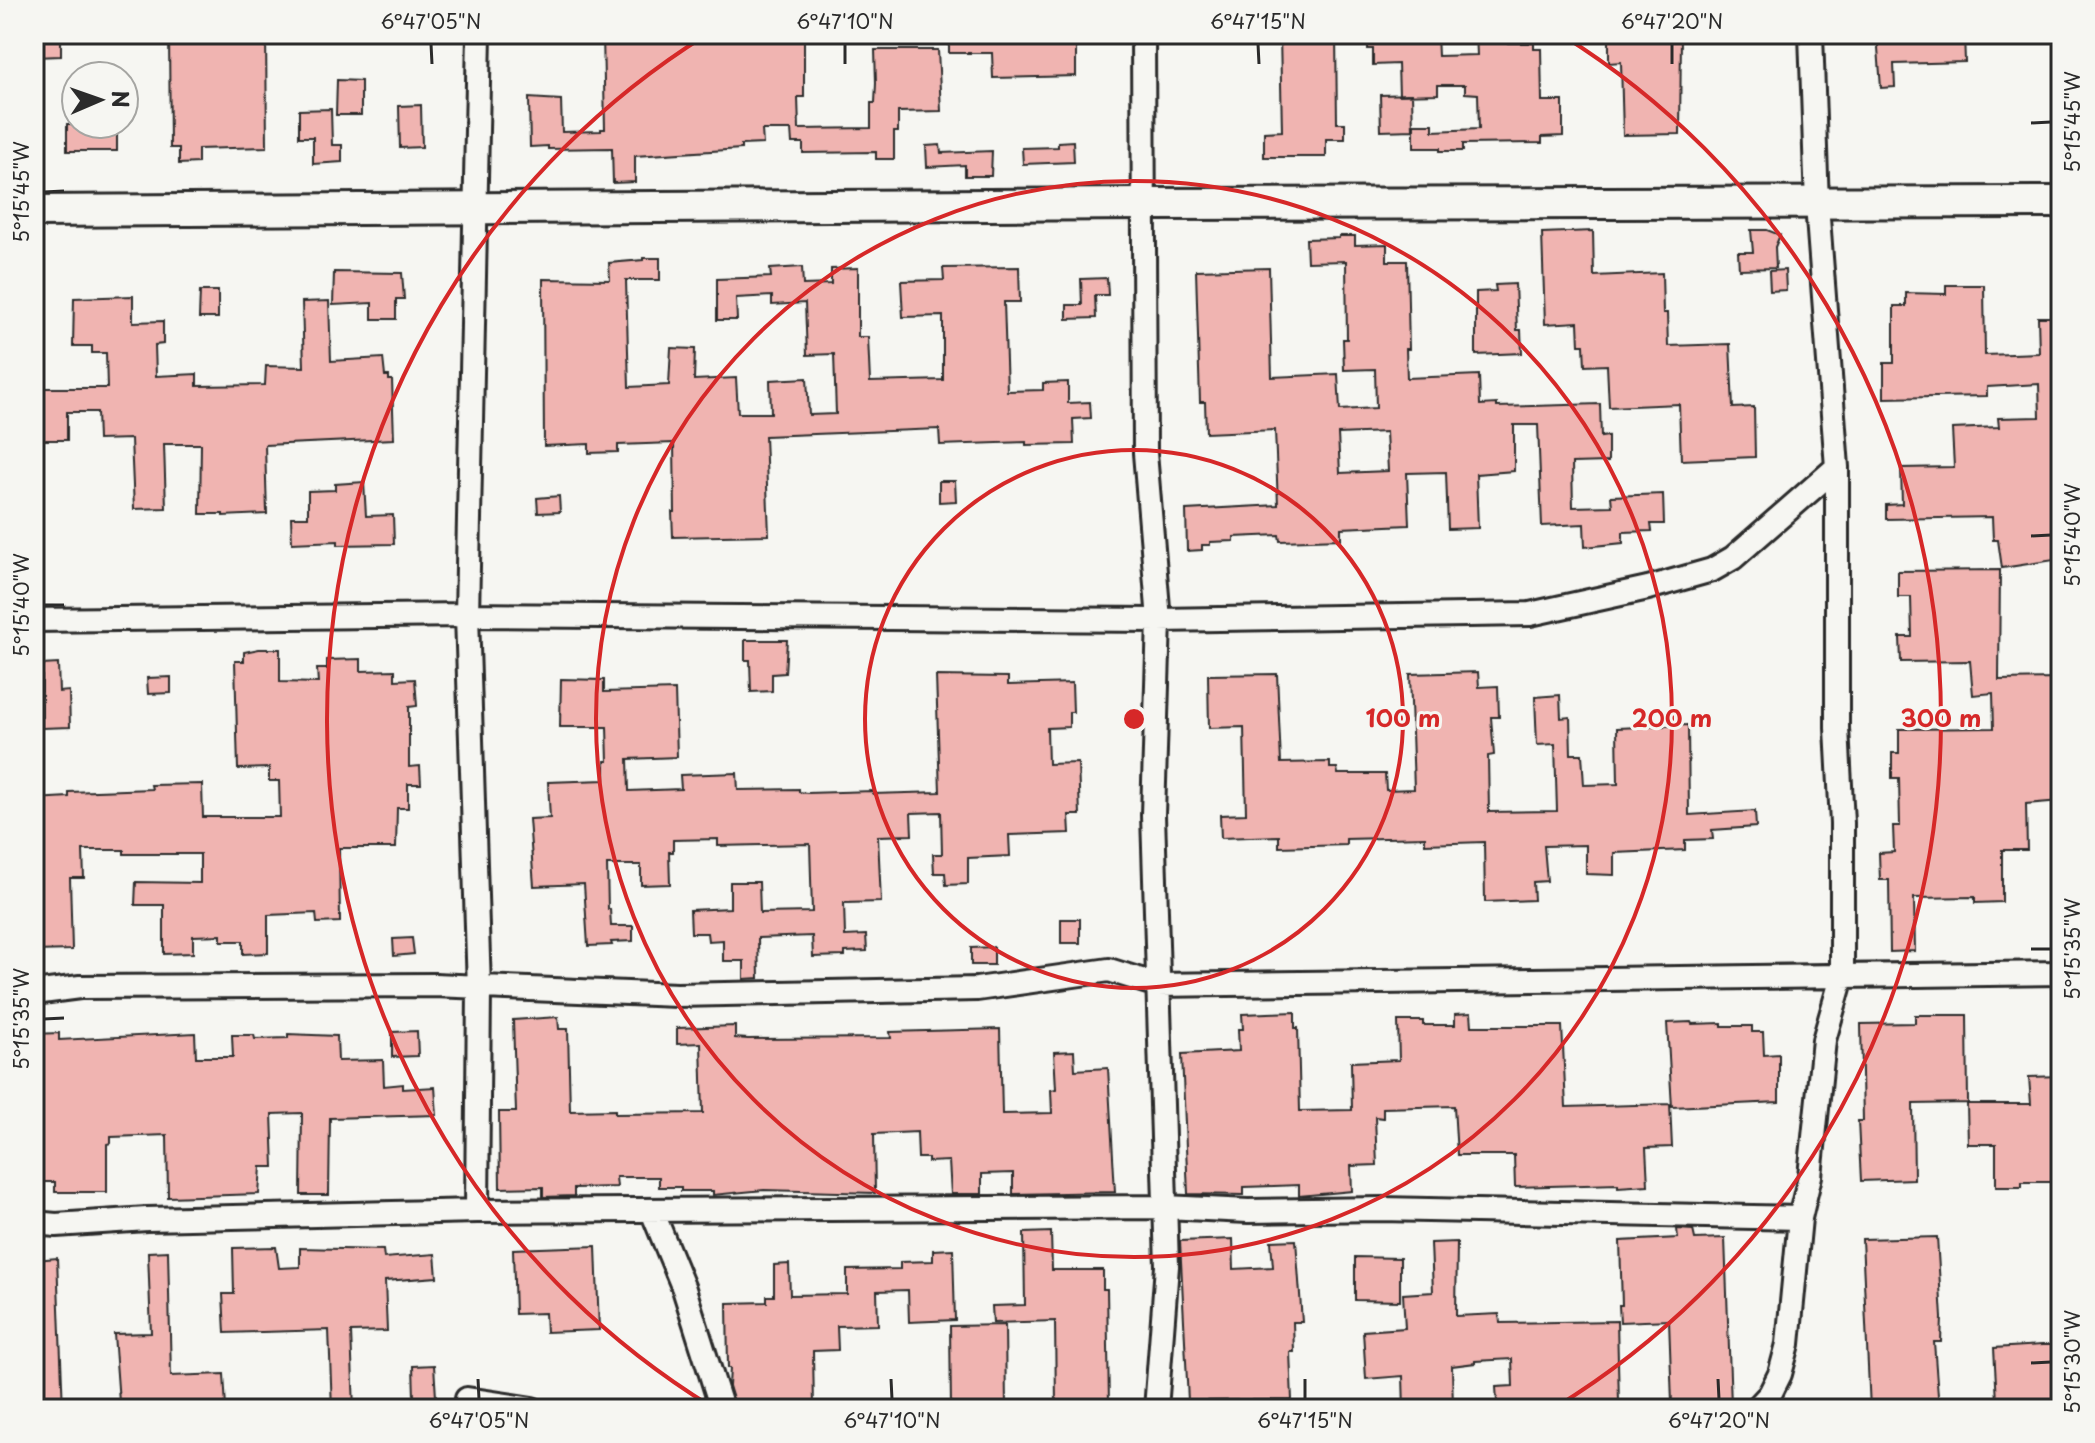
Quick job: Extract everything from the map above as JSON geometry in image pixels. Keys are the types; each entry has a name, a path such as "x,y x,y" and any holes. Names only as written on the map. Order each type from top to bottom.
{"street":[{"path":"477,1211 479,989 467,615 479,34"},
{"path":"1143,34 1145,453 1159,620 1153,815 1167,1266 1156,1409"},
{"path":"1756,1409 1770,1394 1780,1374 1788,1344 1800,1218 1810,1176 1824,1040 1842,977 1842,823 1837,728 1837,467 1817,205 1811,34"},
{"path":"34,211 2061,202"},
{"path":"34,620 467,615 1159,620 1530,614 1648,588 1712,570 1733,558 1837,467"},
{"path":"34,993 80,987 434,985 677,995 977,989 1109,970 1157,985 2061,973"},
{"path":"34,1223 56,1225 147,1219 477,1211 1165,1207 1248,1211 1381,1209 1800,1218"},
{"path":"652,1211 684,1289 722,1409"},
{"path":"467,1399 532,1409"}],"building":[{"path":"34,34 61,34 61,56 34,57"},
{"path":"169,34 266,34 267,147 198,149 198,163 179,164 179,148 170,148"},
{"path":"603,34 804,34 804,97 798,97 799,129 871,128 871,103 875,103 875,50 938,50 941,111 898,112 894,159 876,159 876,152 803,153 803,143 792,143 791,130 762,130 763,144 741,145 741,149 635,156 635,182 613,183 612,148 530,147 529,98 561,100 562,132 605,129"},
{"path":"949,34 1076,34 1076,76 993,78 992,53 949,53"},
{"path":"1280,34 1336,34 1337,123 1345,123 1345,139 1326,139 1326,157 1264,157 1264,132 1282,131"},
{"path":"1368,34 1437,34 1438,56 1477,55 1476,34 1498,34 1498,43 1534,43 1534,49 1541,49 1542,101 1563,101 1563,136 1542,137 1542,143 1463,144 1463,151 1414,148 1414,124 1433,124 1433,131 1479,129 1478,94 1465,93 1465,85 1438,85 1438,94 1399,95 1398,64 1373,65 1373,49 1368,49"},
{"path":"1609,34 1681,36 1680,134 1623,135 1621,62 1609,63"},
{"path":"1877,34 1964,34 1965,62 1894,64 1895,87 1881,88"},
{"path":"337,80 361,81 361,115 336,115"},
{"path":"1412,94 1413,130 1381,131 1380,95"},
{"path":"421,105 422,147 400,148 399,106"},
{"path":"331,109 332,145 342,145 342,162 313,164 313,137 299,137 299,110"},
{"path":"67,140 117,140 117,151 67,151"},
{"path":"1073,141 1074,162 1023,164 1022,148 1058,147 1058,142"},
{"path":"940,145 941,153 992,151 991,176 965,176 965,165 927,167 926,146"},
{"path":"1751,230 1767,230 1780,235 1775,247 1776,268 1739,269 1738,252 1753,252"},
{"path":"1593,231 1594,276 1662,273 1668,346 1730,344 1733,408 1754,407 1755,457 1681,460 1679,404 1609,407 1607,365 1585,366 1584,345 1579,345 1578,322 1545,324 1542,233"},
{"path":"1355,236 1355,245 1387,244 1387,261 1407,261 1407,378 1479,375 1480,405 1600,404 1601,437 1608,436 1608,462 1572,463 1573,507 1612,506 1611,496 1663,494 1664,524 1651,524 1652,531 1623,532 1623,543 1585,547 1584,524 1542,526 1538,425 1514,425 1514,471 1476,474 1478,528 1448,529 1446,472 1407,473 1409,525 1341,528 1341,539 1280,541 1279,535 1234,537 1234,541 1210,542 1210,545 1202,545 1202,550 1187,551 1186,510 1278,505 1275,430 1206,433 1205,402 1200,402 1196,270 1269,268 1272,377 1338,374 1340,410 1376,408 1375,369 1344,370 1343,339 1347,339 1346,261 1307,262 1306,239","holes":["1386,432 1388,471 1340,473 1338,434"]},
{"path":"660,258 660,280 626,280 629,387 669,385 671,348 695,349 694,380 736,378 738,413 771,413 770,380 807,378 809,415 836,414 834,354 807,355 805,303 772,305 772,296 736,298 737,320 717,320 717,279 771,277 770,269 802,267 803,285 831,284 831,269 858,268 858,337 868,337 870,382 943,380 943,316 903,317 901,281 944,280 943,268 1019,267 1020,302 1004,302 1007,391 1043,390 1043,383 1068,382 1068,403 1090,402 1091,418 1073,419 1074,444 940,445 939,429 765,436 769,535 673,537 674,443 618,445 618,452 589,453 589,444 544,446 543,279 610,280 609,263"},
{"path":"1785,270 1786,290 1770,291 1769,271"},
{"path":"334,272 402,273 404,299 396,299 396,319 372,319 372,303 333,305"},
{"path":"1107,278 1108,295 1095,295 1096,318 1067,319 1067,305 1082,305 1081,279"},
{"path":"1515,284 1517,330 1521,330 1522,353 1476,355 1476,292 1496,291 1495,285"},
{"path":"1946,285 1984,285 1985,355 2039,353 2038,317 2061,317 2061,559 2002,568 1998,540 1993,540 1992,517 1886,519 1886,505 1902,504 1901,468 1954,467 1952,429 1999,427 1998,418 2040,417 2039,384 1987,387 1987,396 1884,398 1884,363 1894,363 1894,306 1906,306 1906,293 1946,294"},
{"path":"200,291 218,291 218,318 199,318"},
{"path":"133,296 133,322 163,321 163,344 155,345 156,376 197,374 197,386 265,385 266,366 304,367 302,302 329,301 331,361 383,358 385,376 392,380 394,439 265,445 267,514 223,516 200,514 201,444 164,444 166,508 134,509 131,439 98,440 97,412 67,412 67,440 34,440 34,388 107,388 106,353 92,353 92,346 73,346 74,298"},
{"path":"939,481 955,481 956,501 939,502"},
{"path":"364,482 366,516 393,515 394,544 338,545 338,541 292,543 291,517 308,517 308,491 335,490 335,484"},
{"path":"559,496 560,512 538,513 537,498"},
{"path":"2000,570 1999,680 2061,679 2061,801 2026,804 2027,850 2002,850 2002,902 1975,903 1975,897 1914,898 1915,951 1890,952 1889,880 1880,880 1879,853 1894,852 1893,826 1900,826 1899,778 1892,778 1892,753 1899,753 1899,729 1994,728 1993,693 1973,695 1970,661 1901,662 1900,637 1912,637 1911,597 1898,597 1898,571"},
{"path":"745,640 787,640 785,673 772,674 772,691 751,692 750,660 745,660"},
{"path":"280,649 280,682 318,683 317,669 327,669 327,660 361,659 361,671 395,670 395,680 415,679 417,706 409,707 409,767 420,766 421,784 408,784 408,808 397,808 396,848 339,848 340,922 317,923 316,913 268,915 268,953 243,954 243,941 221,941 221,935 193,936 193,953 164,954 164,905 135,905 136,882 200,883 200,854 124,854 124,850 83,850 84,878 70,878 72,950 34,951 34,799 69,797 69,792 202,784 203,817 280,817 279,781 269,781 269,768 238,769 235,661 244,661 244,652"},
{"path":"58,664 59,692 69,691 70,727 42,728 42,665"},
{"path":"1478,672 1479,687 1498,686 1499,717 1491,717 1494,755 1488,756 1489,812 1557,811 1555,744 1537,745 1535,697 1560,695 1561,718 1570,717 1571,754 1582,754 1584,785 1618,784 1617,728 1688,725 1689,815 1755,811 1756,827 1712,830 1713,839 1685,840 1685,850 1614,853 1614,875 1586,874 1586,845 1544,846 1547,881 1533,882 1534,900 1485,902 1484,842 1425,844 1425,837 1346,839 1346,845 1279,847 1279,836 1221,838 1220,815 1246,814 1244,727 1209,728 1208,675 1277,674 1281,763 1330,762 1330,768 1337,768 1338,774 1385,774 1386,790 1414,789 1410,674"},
{"path":"936,676 1008,677 1008,685 1072,683 1073,712 1069,712 1069,727 1047,728 1048,764 1078,763 1080,815 1069,815 1070,833 1009,835 1010,856 968,858 968,884 946,885 945,873 934,873 933,854 942,854 941,812 911,813 912,835 878,836 881,902 844,903 845,936 866,935 867,951 845,952 845,956 813,957 812,936 758,938 759,978 744,979 744,961 723,961 723,940 708,941 707,933 691,933 690,910 730,908 730,882 759,882 760,913 812,912 810,844 718,846 718,839 673,840 673,852 669,852 670,884 641,885 641,865 607,865 611,926 633,926 633,941 611,942 612,945 588,946 584,884 534,886 529,819 550,818 548,782 605,780 605,761 608,761 607,727 560,727 561,679 604,680 604,692 675,690 677,757 628,759 629,791 681,789 680,775 737,773 738,790 799,789 799,792 807,793 873,791 873,794 940,792"},
{"path":"171,677 171,693 148,694 147,678"},
{"path":"1061,919 1080,919 1080,943 1061,943"},
{"path":"412,938 414,954 394,956 393,939"},
{"path":"994,947 994,965 971,965 971,948"},
{"path":"1295,1012 1300,1111 1352,1110 1351,1062 1399,1060 1398,1021 1455,1025 1455,1014 1471,1013 1472,1026 1562,1026 1566,1107 1670,1104 1672,1147 1646,1148 1648,1185 1515,1187 1514,1155 1457,1155 1454,1106 1383,1108 1383,1118 1375,1117 1377,1165 1351,1166 1352,1191 1299,1196 1299,1185 1244,1187 1244,1195 1188,1194 1182,1054 1239,1051 1238,1029 1243,1029 1242,1014"},
{"path":"1915,1015 1967,1015 1968,1103 1913,1104 1914,1179 1861,1181 1858,1121 1863,1121 1861,1024 1915,1023"},
{"path":"558,1017 559,1029 568,1029 570,1111 615,1110 615,1114 703,1113 701,1043 677,1044 677,1028 735,1026 735,1038 748,1039 891,1038 890,1032 1000,1029 1002,1114 1052,1113 1051,1090 1056,1089 1054,1052 1074,1051 1075,1070 1108,1068 1115,1192 1013,1194 1013,1173 982,1174 982,1194 951,1194 949,1161 928,1162 928,1158 918,1158 917,1132 874,1134 875,1193 764,1190 713,1195 713,1191 659,1187 659,1177 616,1177 617,1187 574,1188 574,1196 543,1197 543,1187 500,1188 499,1112 516,1112 513,1020"},
{"path":"1667,1023 1752,1026 1752,1032 1763,1032 1764,1055 1779,1054 1779,1102 1672,1107"},
{"path":"417,1031 418,1056 392,1057 392,1032"},
{"path":"59,1033 59,1040 195,1033 196,1057 233,1057 232,1035 254,1035 255,1039 288,1038 288,1034 337,1036 338,1061 383,1060 384,1086 403,1084 403,1089 435,1087 437,1115 330,1118 329,1195 301,1195 302,1113 272,1114 274,1167 261,1167 259,1194 168,1197 167,1135 111,1137 111,1143 107,1144 107,1192 55,1192 55,1182 37,1182 34,1034"},
{"path":"2061,1076 2061,1182 2022,1182 2022,1187 1996,1187 1996,1144 1968,1144 1967,1104 2031,1104 2029,1077"},
{"path":"1677,1229 1693,1230 1695,1239 1725,1238 1731,1405 1677,1409 1677,1403 1672,1403 1669,1320 1620,1322 1620,1241 1678,1238"},
{"path":"1051,1232 1052,1270 1103,1270 1103,1289 1107,1289 1109,1404 1056,1404 1055,1321 993,1323 992,1306 1025,1305 1024,1233"},
{"path":"1937,1237 1942,1318 1941,1342 1934,1342 1939,1409 1870,1409 1862,1239"},
{"path":"1233,1239 1234,1269 1273,1267 1271,1241 1296,1240 1302,1322 1293,1322 1294,1352 1290,1352 1292,1400 1188,1401 1180,1241"},
{"path":"1457,1242 1456,1316 1499,1314 1500,1323 1617,1321 1619,1403 1513,1405 1513,1402 1497,1402 1496,1387 1513,1386 1512,1359 1452,1366 1453,1409 1404,1409 1403,1376 1366,1379 1363,1331 1405,1328 1403,1294 1433,1292 1431,1243"},
{"path":"596,1246 599,1330 546,1332 545,1313 515,1314 513,1249"},
{"path":"276,1247 279,1268 300,1267 300,1248 383,1250 384,1258 435,1254 437,1277 385,1281 387,1331 351,1332 354,1409 332,1409 329,1330 225,1333 223,1294 234,1294 233,1248"},
{"path":"953,1249 955,1320 909,1322 908,1290 877,1291 878,1325 837,1326 838,1350 813,1351 814,1407 736,1409 729,1386 727,1303 767,1302 767,1296 774,1296 774,1265 789,1264 790,1295 847,1294 847,1270 900,1269 900,1262 933,1261 933,1250"},
{"path":"168,1251 171,1376 224,1374 226,1408 127,1409 126,1402 119,1402 114,1334 151,1333 148,1252"},
{"path":"1355,1257 1400,1258 1400,1301 1355,1300"},
{"path":"57,1258 63,1409 37,1409 34,1387 35,1260"},
{"path":"1005,1325 1006,1409 951,1407 950,1326"},
{"path":"2061,1345 2061,1399 1997,1401 1994,1348"},
{"path":"434,1365 436,1397 414,1397 413,1366"}]}
